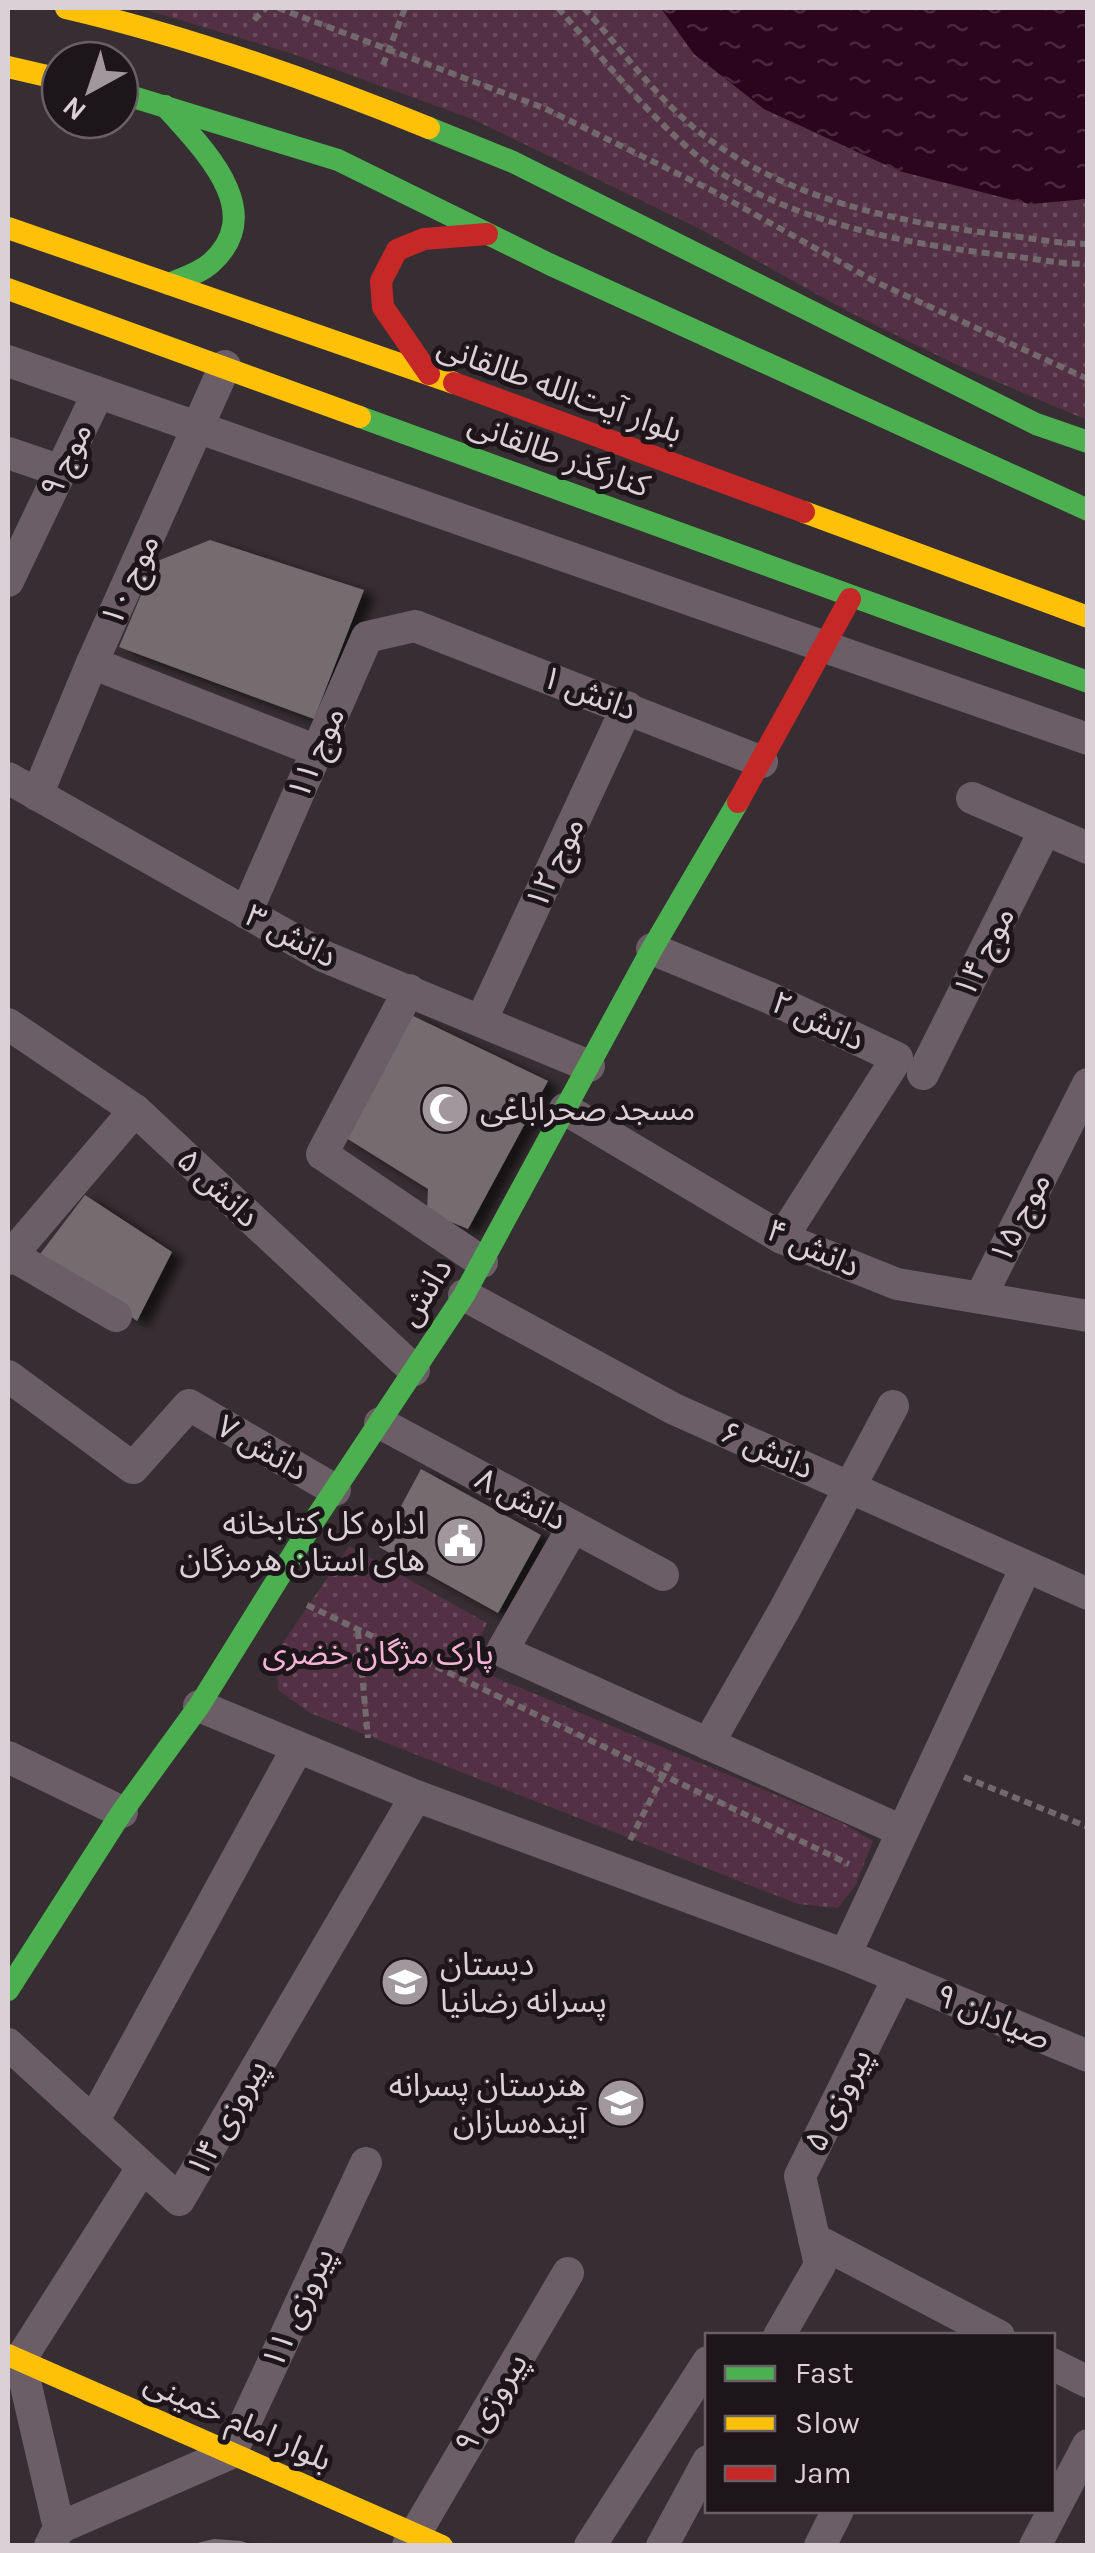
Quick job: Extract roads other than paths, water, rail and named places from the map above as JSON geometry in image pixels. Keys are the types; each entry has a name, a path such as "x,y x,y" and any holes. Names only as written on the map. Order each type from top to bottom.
{"street":[{"path":"66,8 130,23 317,83 513,162 1036,424 1088,442"},
{"path":"8,66 40,74"},
{"path":"140,99 338,160 488,234 1088,510"},
{"path":"165,106 233,193 235,219 231,238 209,265 169,284"},
{"name":"بلوار آیت‌الله طالقانی","path":"8,228 429,374 1088,617"},
{"path":"429,374 383,307 381,281 398,250 424,239 488,234"},
{"name":"کنارگذر طالقانی","path":"8,289 850,599 1088,682"},
{"path":"8,361 1088,739"},
{"name":"موج ۱۰","path":"38,794 225,366"},
{"name":"موج ۹","path":"8,581 98,393"},
{"path":"8,452 61,471"},
{"name":"دانش","path":"8,1990 122,1812 199,1706 464,1294 652,949 762,762 850,599"},
{"name":"دانش ۱","path":"415,626 762,762"},
{"name":"موج ۱۱","path":"246,913 367,637 415,626"},
{"path":"92,663 317,751"},
{"name":"موج ۱۲","path":"482,1020 627,707"},
{"name":"دانش ۳","path":"8,778 323,956 589,1066"},
{"path":"972,798 1088,848"},
{"name":"موج ۱۴","path":"923,1074 1045,830"},
{"name":"دانش ۲","path":"652,949 770,998 897,1058 782,1238"},
{"path":"408,990 322,1154 482,1262"},
{"name":"دانش ۵","path":"8,1024 135,1110 414,1370"},
{"name":"موج ۱۵","path":"980,1298 1083,1103"},
{"name":"دانش ۴","path":"565,1109 782,1238 897,1284 1088,1316"},
{"path":"116,1316 8,1255 135,1110"},
{"name":"دانش ۶","path":"464,1294 674,1408 1026,1566 1084,1581"},
{"name":"دانش ۷","path":"8,1376 133,1468 189,1405 335,1490"},
{"path":"697,1739 850,1487 893,1406"},
{"name":"دانش ۸","path":"380,1423 663,1575"},
{"path":"573,1527 502,1650 902,1831"},
{"path":"844,1955 1026,1566"},
{"name":"صیادان ۹","path":"199,1706 416,1796 844,1955 1088,2056"},
{"path":"93,2122 298,1747"},
{"path":"8,1758 122,1812"},
{"name":"پیروزی ۱۴","path":"14,2358 142,2168 179,2200 416,1796"},
{"name":"پیروزی ۵","path":"772,2333 820,2265 800,2176 899,1978"},
{"path":"8,2044 142,2168"},
{"name":"پیروزی ۱۱","path":"231,2453 366,2163"},
{"path":"814,2239 993,2333"},
{"name":"پیروزی ۹","path":"421,2542 568,2272"},
{"path":"14,2358 54,2537 231,2453"},
{"name":"بلوار امام خمینی","path":"14,2358 421,2542"},
{"path":"1055,2366 1088,2382"},
{"path":"590,2546 705,2367"},
{"path":"1055,2507 1088,2445"},
{"path":"662,2546 705,2467"},
{"path":"820,2546 836,2513"},
{"path":"1034,2546 1052,2513"}],"water":[{"path":"661,8 1087,8 1087,199 1029,204 899,171 764,109 694,54"}],"place":[{"name":"مسجد صحراباغی","path":"445,1109"},
{"name":"اداره کل کتابخانه های استان هرمزگان","path":"460,1541"},
{"name":"دبستان پسرانه رضانیا","path":"405,1982"},
{"name":"هنرستان پسرانه آینده‌سازان","path":"621,2103"}],"park label":[{"name":"پارک مژگان خضری","path":"378,1653"}]}
